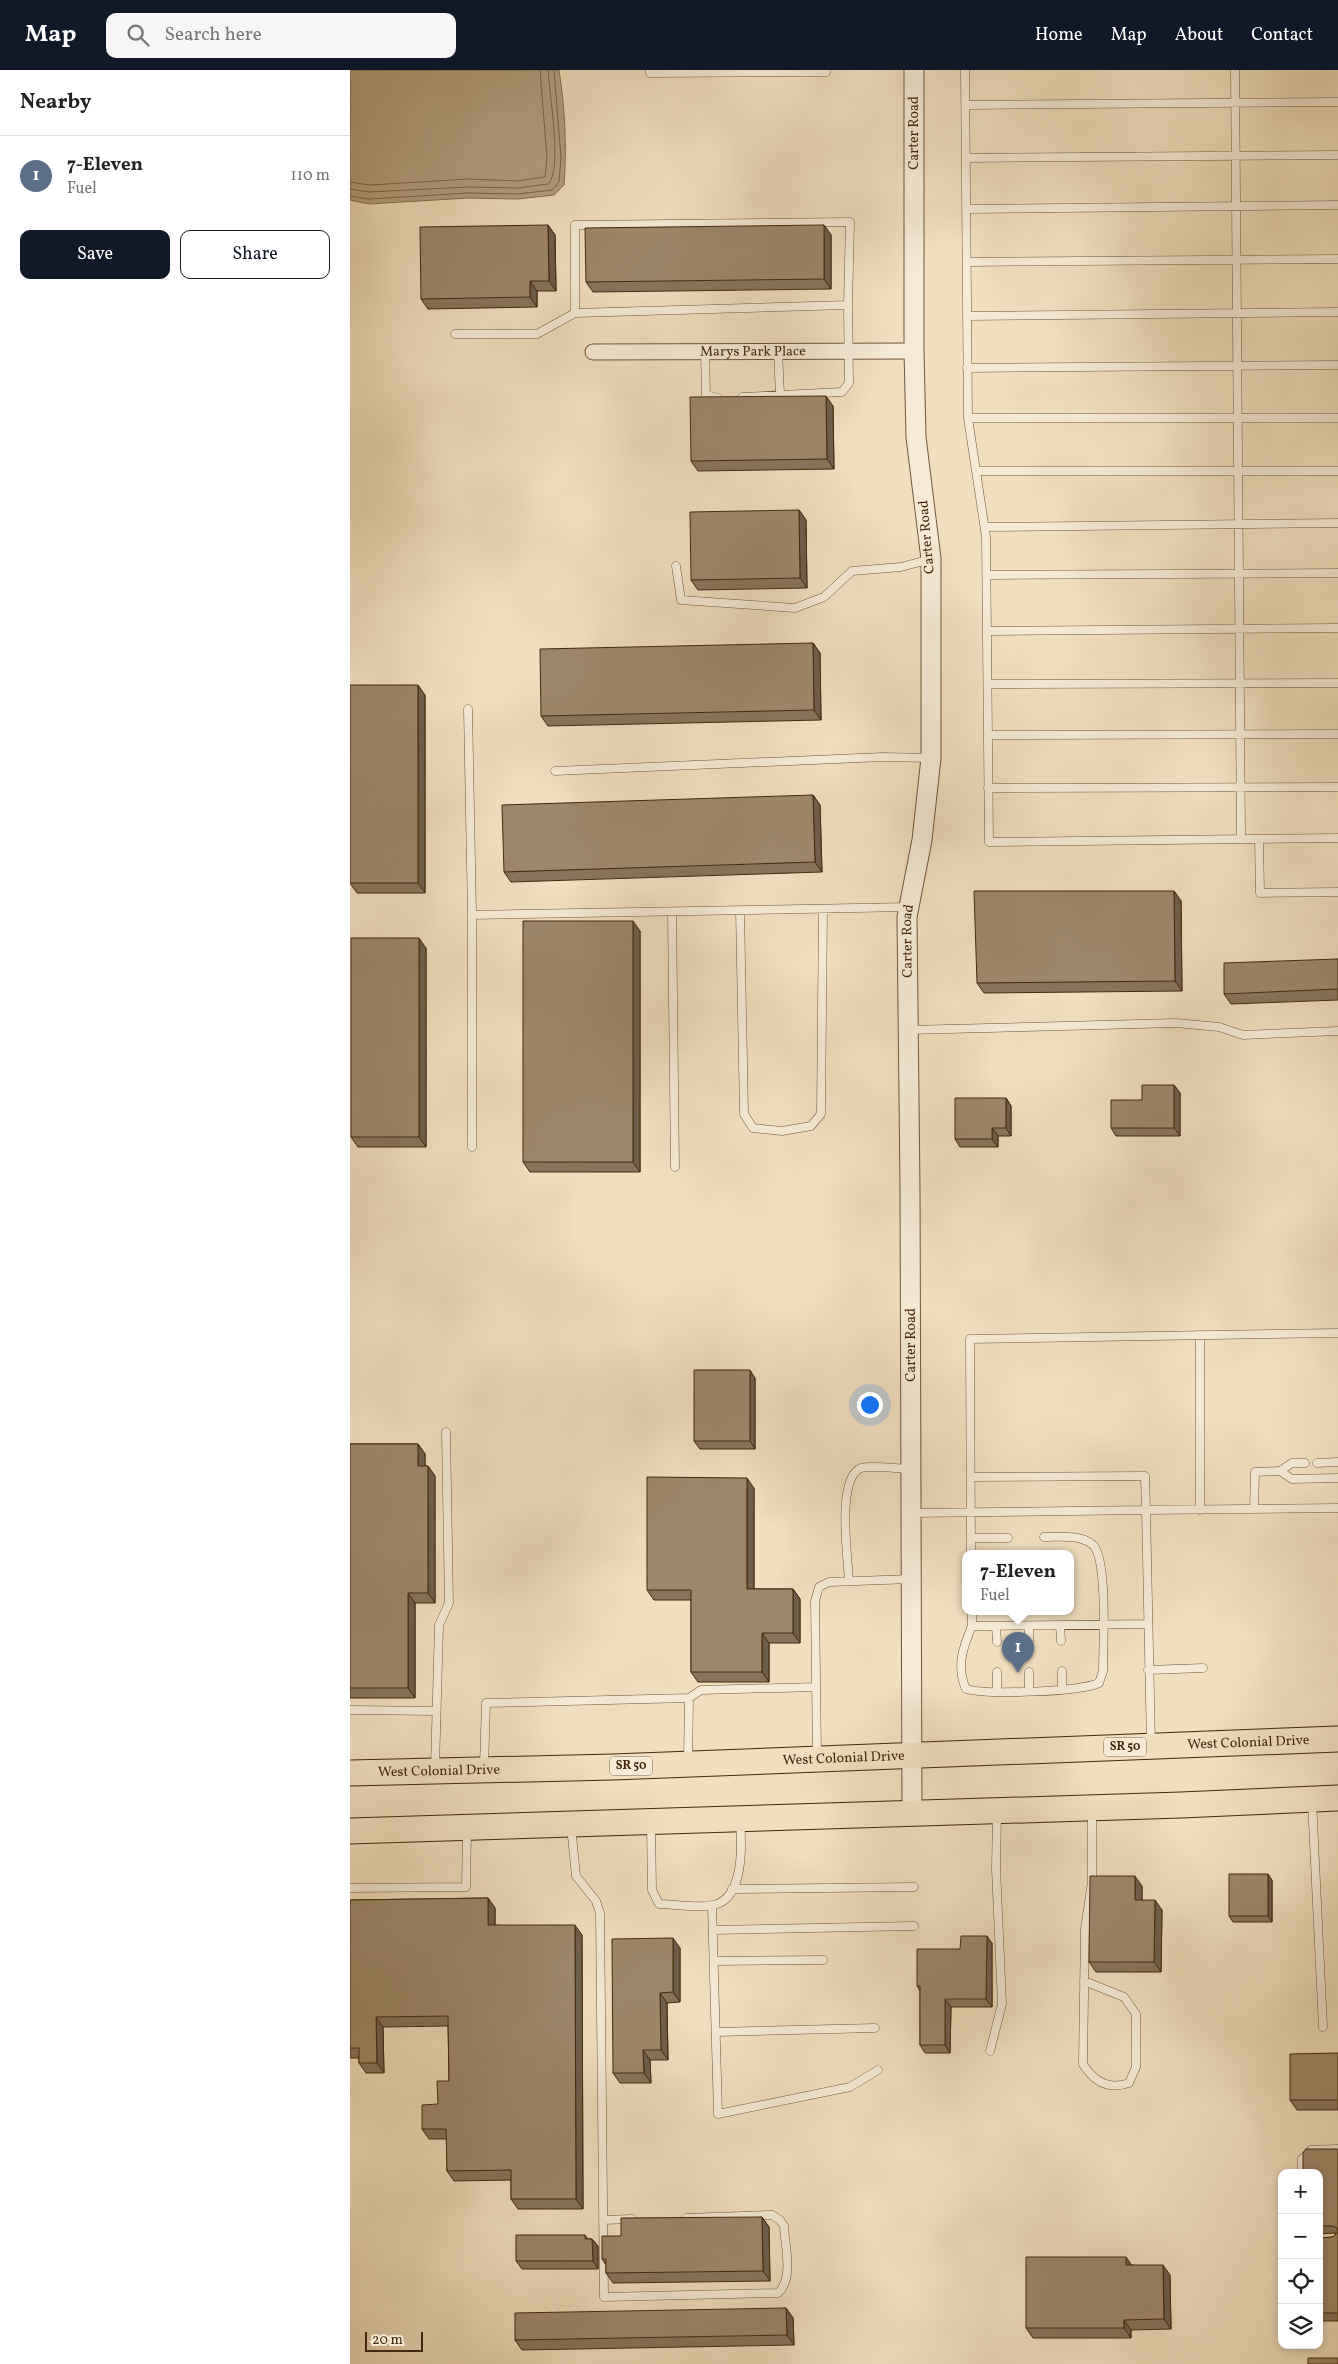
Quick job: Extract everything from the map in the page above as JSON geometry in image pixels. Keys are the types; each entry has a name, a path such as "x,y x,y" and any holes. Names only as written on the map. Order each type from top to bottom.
{"highway":[{"name":"West Colonial Drive","path":"350,1773 688,1764 1338,1739"},
{"path":"1312,1799 1338,1793"},
{"path":"350,1831 1092,1808 1338,1798"}],"street":[{"name":"Carter Road","path":"912,1813 909,908 922,840 931,758 931,558 916,437 914,351 914,70"},
{"name":"Marys Park Place","path":"593,352 914,351"}],"lane":[{"path":"650,70 650,73 826,72"},
{"path":"965,70 968,418 985,527 989,842 1338,838"},
{"path":"1235,70 1241,839"},
{"path":"966,105 1338,102"},
{"path":"966,158 1338,156"},
{"path":"966,209 1338,205"},
{"path":"575,313 575,225 850,222 848,383 842,392 732,397"},
{"path":"967,262 1338,258"},
{"path":"455,334 537,334 575,313 848,305"},
{"path":"967,316 1338,312"},
{"path":"778,351 780,395"},
{"path":"705,352 706,395 713,398 722,398"},
{"path":"967,368 1338,365"},
{"path":"968,418 1338,418"},
{"path":"976,471 1338,471"},
{"path":"985,527 1338,523"},
{"path":"676,566 681,600 795,608 824,597 852,571 901,567 931,558"},
{"path":"987,575 1338,573"},
{"path":"987,631 1338,628"},
{"path":"988,684 1338,683"},
{"path":"468,709 472,915 472,1147"},
{"path":"988,735 1338,734"},
{"path":"554,771 883,757 931,758"},
{"path":"988,788 1338,787"},
{"path":"1259,839 1260,893 1338,892"},
{"path":"472,915 909,908"},
{"path":"740,910 744,1114 753,1128 782,1132 811,1126 821,1114 823,909"},
{"path":"672,912 675,1168"},
{"path":"908,1030 1176,1024 1219,1027 1243,1035 1338,1031"},
{"path":"971,1550 970,1339 1338,1334"},
{"path":"1200,1335 1200,1510"},
{"path":"436,1772 439,1625 449,1603 446,1432"},
{"path":"1317,1463 1338,1462"},
{"path":"1254,1509 1255,1472 1280,1470 1292,1464 1305,1464"},
{"path":"849,1581 846,1508 847,1486 853,1474 862,1468 911,1469"},
{"path":"1280,1470 1292,1479 1338,1478"},
{"path":"971,1476 1145,1476 1151,1746"},
{"path":"911,1513 1338,1508"},
{"path":"972,1615 972,1626 962,1650 961,1680 966,1689 978,1693 1029,1691 1087,1688 1099,1683 1103,1671 1100,1555 1093,1545 1083,1540 1071,1537 1044,1537"},
{"path":"971,1538 1008,1538"},
{"path":"817,1758 815,1601 819,1588 829,1582 911,1578"},
{"path":"972,1626 1147,1624"},
{"path":"1060,1625 1061,1641"},
{"path":"996,1626 996,1642"},
{"path":"1029,1626 1029,1641"},
{"path":"1148,1670 1203,1668"},
{"path":"1062,1671 1062,1689"},
{"path":"997,1672 997,1692"},
{"path":"1029,1672 1029,1691"},
{"path":"483,1770 486,1703 689,1698 701,1690 816,1688"},
{"path":"688,1764 689,1698"},
{"path":"350,1710 436,1711"},
{"path":"1312,1799 1323,2026"},
{"path":"1084,1981 1124,1997 1136,2014 1136,2067 1129,2083 1118,2086 1102,2084 1093,2078 1083,2064 1084,1981 1085,1929 1092,1882 1092,1808"},
{"path":"990,2051 1002,2004 996,1868 997,1810"},
{"path":"651,1822 652,1890 659,1904 712,1906 721,1902 732,1889 739,1868 742,1846 740,1818"},
{"path":"571,1824 576,1876 596,1901 600,1913 604,2297 778,2293 784,2287 787,2279 784,2226 780,2220 772,2216 673,2218"},
{"path":"350,1888 466,1887 467,1827"},
{"path":"732,1889 914,1887"},
{"path":"712,1906 718,2114 850,2087 878,2070"},
{"path":"714,1930 914,1926"},
{"path":"715,1961 824,1960"},
{"path":"717,2032 875,2028"},
{"path":"1302,2169 1302,2159 1311,2150 1338,2149"},
{"path":"603,2220 643,2219"}],"water":[{"path":"350,70 559,70 565,128 564,185 554,195 518,199 468,198 369,204 350,200"}],"building":[{"path":"548,225 549,281 530,281 530,297 421,299 420,227"},
{"path":"824,225 824,279 586,282 585,228"},
{"path":"826,396 827,459 691,461 690,397"},
{"path":"799,510 800,578 691,580 690,512"},
{"path":"813,643 814,710 541,716 540,649"},
{"path":"350,685 418,685 418,883 350,883"},
{"path":"813,795 815,862 504,872 502,805"},
{"path":"974,891 1174,891 1175,981 977,983"},
{"path":"523,921 633,921 633,1162 523,1162"},
{"path":"351,938 419,938 419,1137 351,1137"},
{"path":"1338,959 1338,989 1224,994 1224,963"},
{"path":"1142,1085 1174,1085 1174,1128 1111,1128 1111,1100 1142,1100"},
{"path":"955,1098 1006,1098 1006,1128 992,1128 992,1139 955,1139"},
{"path":"694,1370 750,1370 750,1441 694,1441"},
{"path":"350,1444 418,1444 418,1466 428,1466 428,1593 408,1593 408,1688 350,1688"},
{"path":"647,1477 747,1478 747,1589 793,1589 793,1633 762,1633 762,1672 691,1672 691,1590 647,1590"},
{"path":"1229,1874 1268,1874 1268,1916 1229,1916"},
{"path":"1090,1876 1135,1876 1135,1900 1155,1900 1154,1962 1089,1962"},
{"path":"488,1898 488,1925 575,1925 576,2199 511,2199 511,2170 447,2171 446,2129 422,2129 422,2105 438,2104 437,2081 449,2081 448,2016 376,2017 377,2063 359,2063 359,2048 350,2048 350,1900"},
{"path":"961,1936 987,1936 986,1999 945,1999 945,2045 920,2045 920,1986 917,1986 917,1949 960,1949"},
{"path":"673,1938 673,1992 660,1993 661,2050 643,2050 644,2073 613,2073 612,1939"},
{"path":"1338,2053 1338,2100 1290,2100 1290,2054"},
{"path":"1306,2149 1338,2149 1338,2231 1337,2228 1332,2226 1323,2226 1323,2169 1303,2169 1303,2153"},
{"path":"762,2217 763,2271 606,2273 606,2259 602,2259 602,2236 621,2236 621,2218"},
{"path":"1338,2232 1338,2313 1323,2313 1323,2238 1333,2237"},
{"path":"516,2235 585,2235 585,2239 592,2239 593,2261 516,2261"},
{"path":"1026,2257 1126,2257 1126,2265 1163,2265 1164,2319 1124,2320 1124,2328 1026,2328"},
{"path":"786,2308 787,2335 515,2340 515,2313"},
{"path":"1308,2358 1338,2358 1338,2364 1308,2364"}],"place":[{"name":"7-Eleven","path":"1018,1673"}]}
